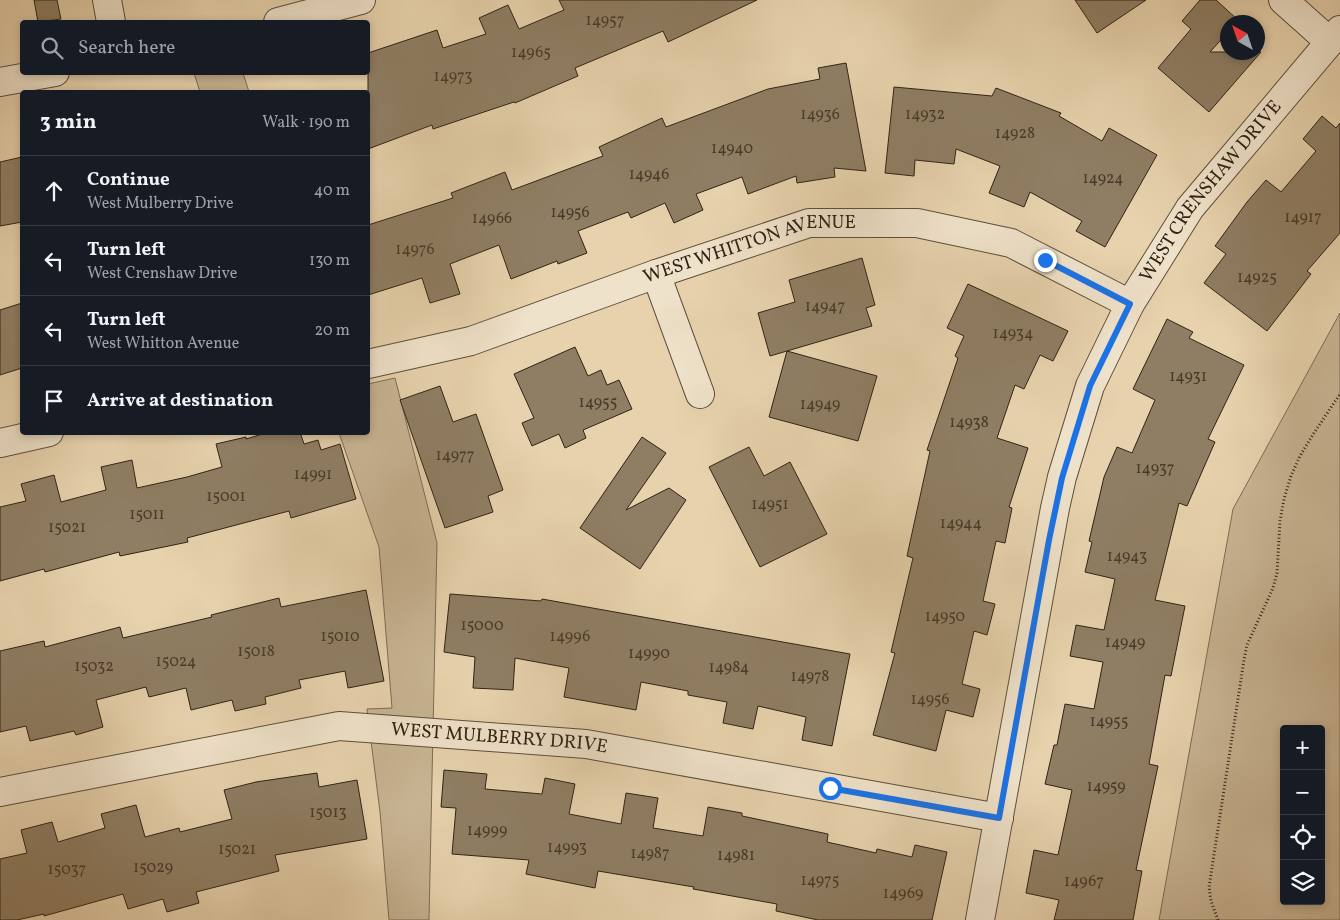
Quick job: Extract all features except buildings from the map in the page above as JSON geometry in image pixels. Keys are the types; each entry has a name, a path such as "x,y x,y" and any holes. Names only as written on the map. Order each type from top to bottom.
{"street":[{"path":"107,0 111,20"},
{"path":"286,20 361,0"},
{"path":"1284,0 1335,36"},
{"name":"WEST CRENSHAW DRIVE","path":"980,920 1049,540 1062,478 1090,386 1130,304 1190,208 1335,36"},
{"path":"0,82 38,75"},
{"name":"WEST WHITTON AVENUE","path":"370,364 472,341 656,274 809,223 917,223 1012,243 1130,304"},
{"path":"656,274 700,394"},
{"path":"0,443 36,435"},
{"name":"WEST MULBERRY DRIVE","path":"0,792 339,726 586,744 999,818"}],"path":[{"path":"1218,920 1211,901 1210,887 1247,645 1273,588 1278,558 1280,521 1291,476 1314,432 1340,394"}],"shaded area":[{"path":"195,75 244,75 248,90 199,90"},
{"path":"1340,313 1340,920 1159,920 1233,509"},
{"path":"395,378 437,543 429,920 389,920 380,812 367,709 392,708 379,547 340,435 370,435 370,384"}],"route":[{"path":"830,788 999,818 1062,478 1090,386 1130,304 1045,260"}]}
